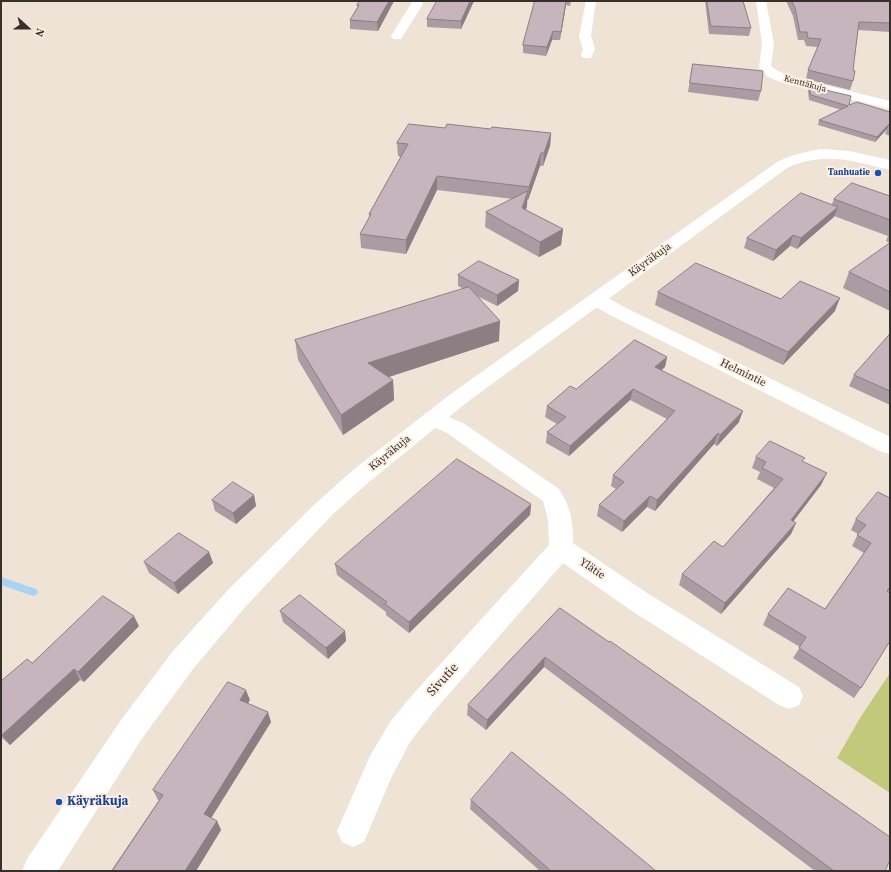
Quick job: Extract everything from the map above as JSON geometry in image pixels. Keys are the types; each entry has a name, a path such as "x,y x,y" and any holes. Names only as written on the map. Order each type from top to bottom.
{"street":[{"path":"397,36 417,4 417,1"},
{"path":"587,55 589,48 585,36 591,1"},
{"name":"Kenttäkuja","path":"761,1 768,44 765,67 768,71 788,80 890,105"},
{"name":"Käyräkuja","path":"39,871 132,730 202,637 237,598 324,509 361,476 433,418 782,165 793,159 808,154 825,153 890,165"},
{"name":"Helmintie","path":"596,299 615,310 890,446"},
{"path":"433,418 455,428 551,495 558,504 562,518 561,548"},
{"name":"Ylätie","path":"561,548 638,600 789,696"},
{"name":"Sivutie","path":"353,831 381,766 400,732 424,702 561,548"}],"green space":[{"path":"890,673 890,793 837,758 860,718"}],"building":[{"path":"360,1 389,1 377,22 350,20"},
{"path":"437,1 470,1 461,21 427,19"},
{"path":"535,1 566,1 561,32 553,31 547,47 523,45"},
{"path":"707,1 743,1 751,28 711,26"},
{"path":"792,1 890,1 890,23 859,22 853,81 808,70 821,39 808,38 807,32 800,32"},
{"path":"693,64 763,71 761,91 690,83"},
{"path":"809,86 851,96 849,105 857,102 890,112 890,123 877,137 819,120 848,106 811,95"},
{"path":"409,124 445,128 447,124 490,129 492,127 551,133 544,153 541,153 529,187 437,176 406,240 360,234 371,214 369,214 408,144 397,143"},
{"path":"852,183 890,196 890,220 834,199"},
{"path":"528,191 522,208 563,229 540,242 486,212"},
{"path":"801,193 838,207 801,238 793,235 776,250 747,238"},
{"path":"890,243 890,292 849,272"},
{"path":"479,261 519,280 497,295 458,275"},
{"path":"696,263 781,299 800,281 840,298 788,352 658,292"},
{"path":"469,287 500,321 368,363 393,380 341,415 295,340"},
{"path":"890,334 890,391 854,375"},
{"path":"635,340 667,357 655,367 743,411 720,435 718,433 657,500 650,496 624,521 599,505 624,482 613,475 675,411 633,389 570,446 547,432 566,417 547,406 570,386 576,389"},
{"path":"770,441 805,458 802,461 827,473 791,520 796,523 725,603 682,574 714,541 723,547 783,479 762,468 766,462 756,457"},
{"path":"457,459 531,504 409,622 385,604 387,602 335,564"},
{"path":"233,482 254,495 233,513 212,500"},
{"path":"878,492 890,498 890,587 887,591 890,593 890,641 861,688 799,648 806,637 768,614 788,588 825,609 871,543 857,535 866,525 856,519"},
{"path":"179,533 209,552 174,583 144,562"},
{"path":"300,595 345,631 326,648 280,611"},
{"path":"103,596 134,616 78,672 74,669 2,735 1,681 27,659 32,663"},
{"path":"560,608 609,642 610,641 890,837 890,860 885,871 834,871 545,657 487,720 468,705"},
{"path":"228,682 246,690 240,700 268,712 204,814 217,821 185,871 112,871 163,795 153,790"},
{"path":"512,752 656,871 551,871 471,800"}],"waterway":[{"path":"1,581 33,592"}],"place":[{"name":"Tanhuatie","path":"878,173"},
{"name":"Käyräkuja","path":"59,802"}]}
